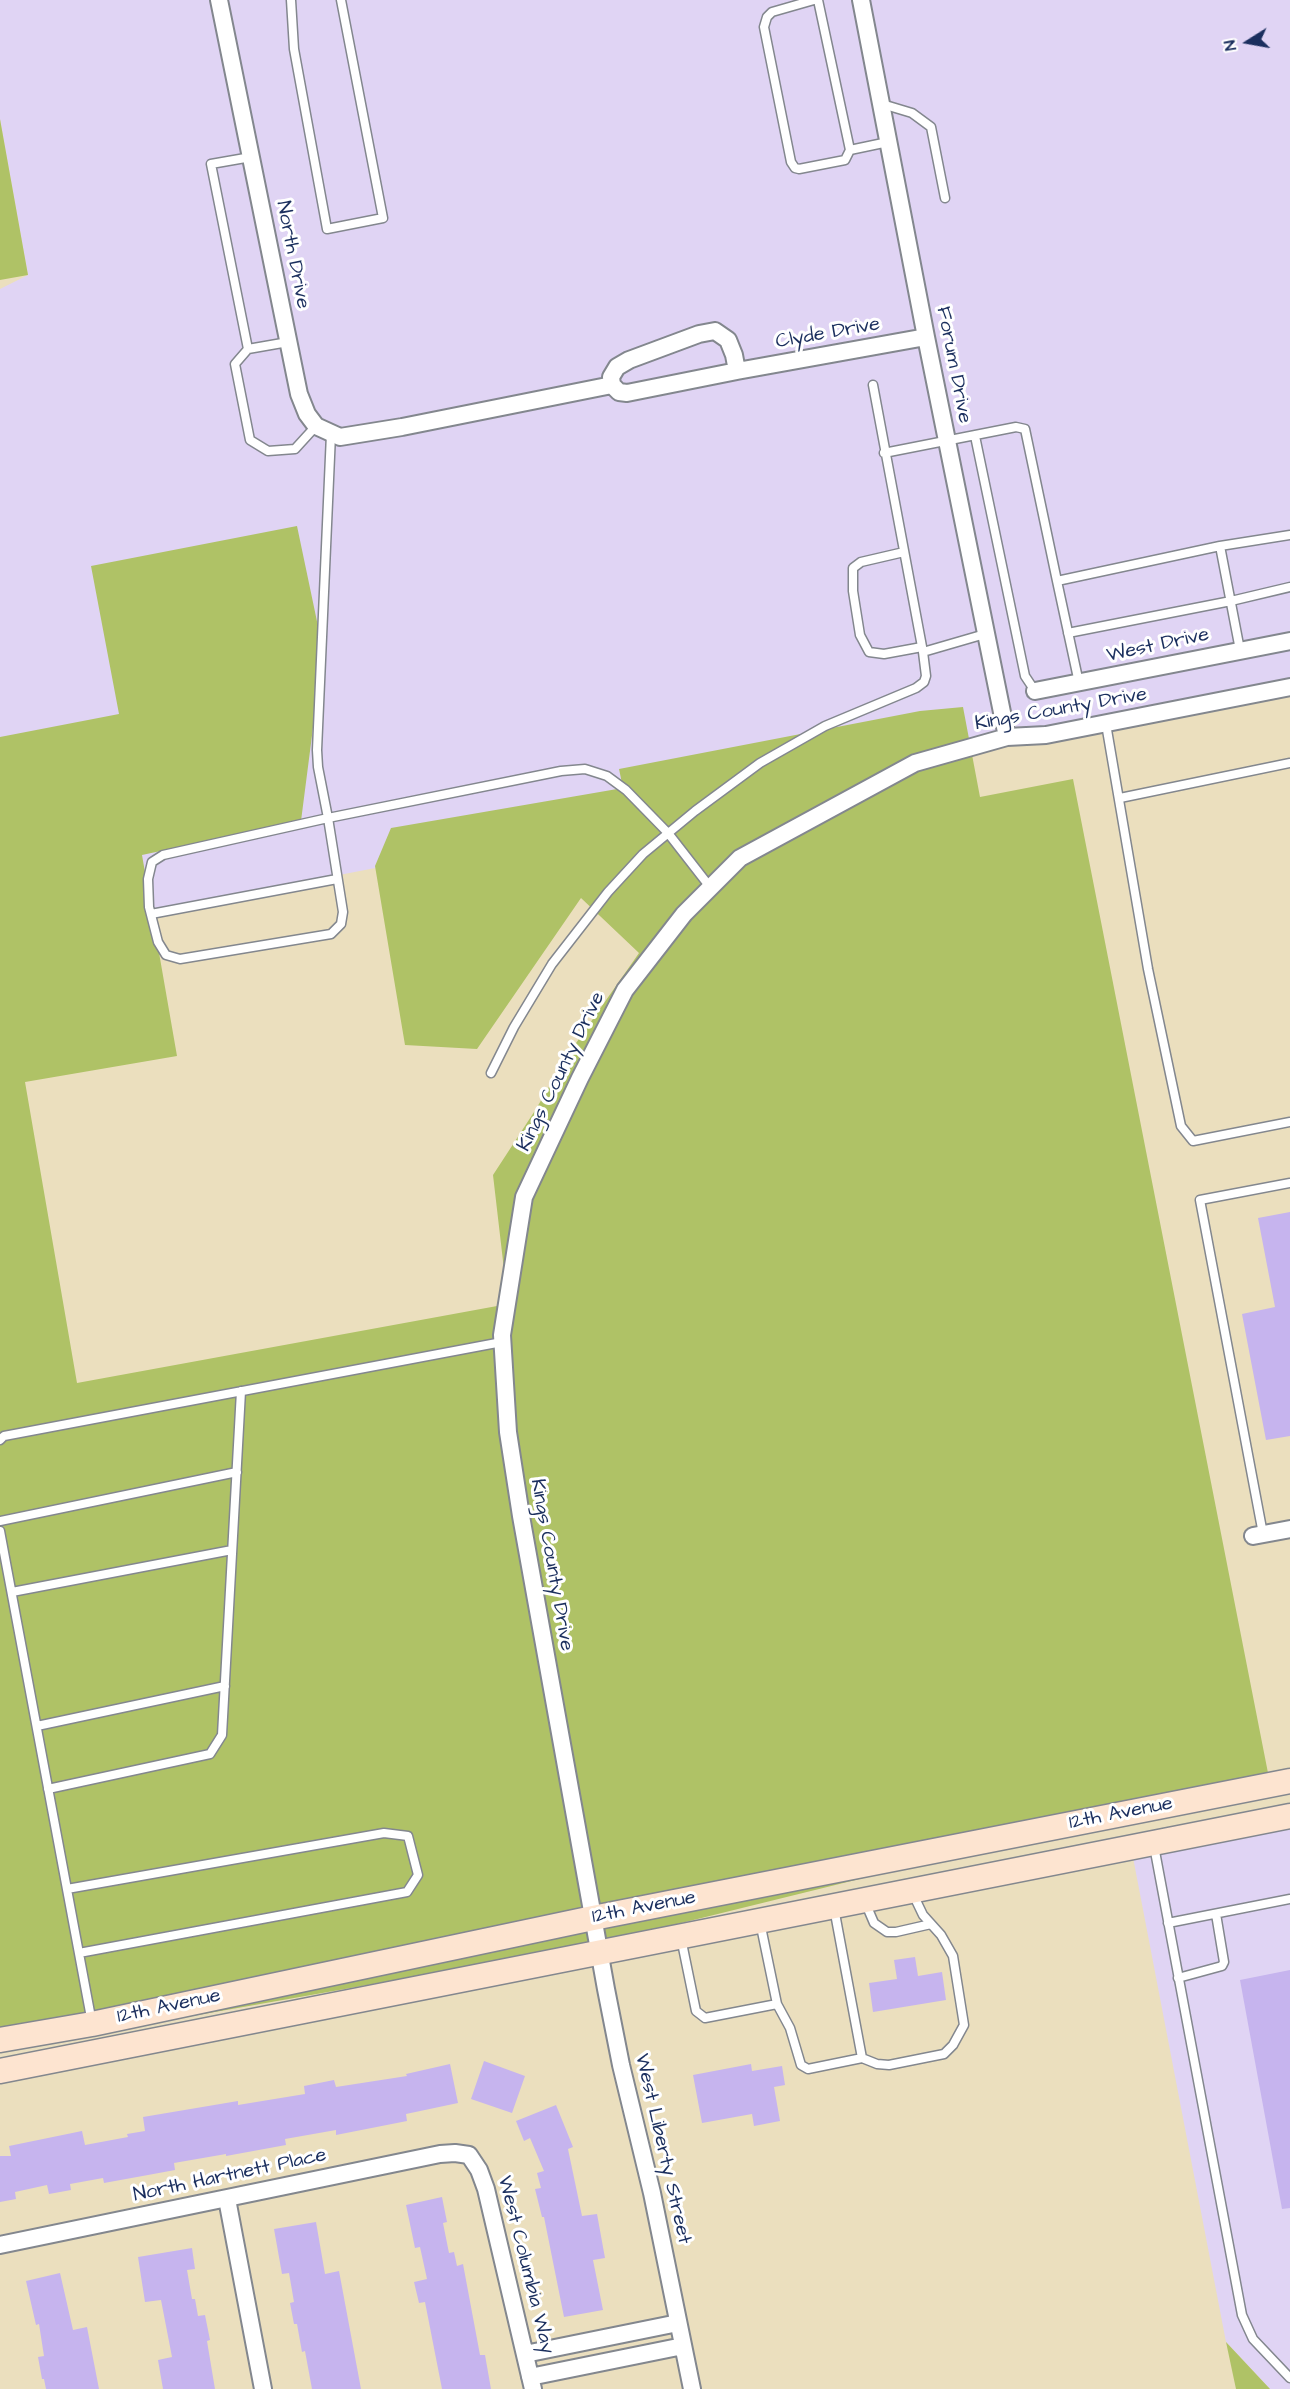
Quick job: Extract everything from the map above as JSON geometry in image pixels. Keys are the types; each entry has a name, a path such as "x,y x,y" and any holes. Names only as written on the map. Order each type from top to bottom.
{"main road":[{"name":"12th Avenue","path":"0,2040 92,2024 593,1918 1290,1782"},
{"path":"1153,1842 1167,1828 1189,1818 1278,1797 1290,1782"},
{"name":"12th Avenue","path":"0,2071 1290,1816"}],"street":[{"name":"North Drive","path":"219,0 298,394 307,414 323,430"},
{"name":"Forum Drive","path":"861,0 1007,738"},
{"path":"323,430 340,437 402,427 612,385 611,377 617,367 629,360 699,334 715,331 728,340 737,371"},
{"name":"Clyde Drive","path":"612,385 619,392 627,393 926,337"},
{"name":"West Drive","path":"1035,691 1290,641"},
{"name":"Kings County Drive","path":"593,1918 521,1516 508,1432 502,1342 524,1197 579,1078 625,990 684,914 740,858 915,763 1007,738 1046,735 1290,687"},
{"path":"1258,1535 1290,1529"},
{"name":"West Liberty Street","path":"593,1918 621,2065 652,2193 692,2389"},
{"name":"North Hartnett Place","path":"0,2245 441,2154 455,2152 469,2155"},
{"name":"West Columbia Way","path":"469,2155 479,2170 486,2189 531,2383"},
{"path":"227,2199 263,2389"},
{"path":"525,2354 678,2323"},
{"path":"531,2383 683,2346"}],"lane":[{"path":"292,0 294,49 327,230 383,218 341,0"},
{"path":"814,0 772,12 767,17 764,27 791,162 795,168 799,169 845,160 850,150 818,0"},
{"path":"881,104 912,113 931,127 945,198"},
{"path":"850,150 888,142"},
{"path":"248,349 211,164 251,157"},
{"path":"288,342 248,349 235,364 250,440 268,451 295,449 323,430"},
{"path":"491,1073 514,1027 552,964 608,891 643,854 760,763 825,726 916,688 924,682 926,676 923,650 873,385"},
{"path":"884,453 1016,427 1025,429 1079,683"},
{"path":"323,430 316,750 328,818 343,912 340,924 331,934 180,960 166,955 158,942 151,914 148,879 152,862 163,855 328,818 561,771 585,769 607,776 626,790 668,833 710,887"},
{"path":"975,436 1025,676 1035,691"},
{"path":"1057,581 1220,546 1290,535"},
{"path":"1220,546 1240,650"},
{"path":"904,552 861,562 852,568 860,635 869,652 884,654 923,650 985,634"},
{"path":"1068,633 1290,587"},
{"path":"1106,724 1148,969 1181,1126 1193,1141 1290,1122"},
{"path":"1120,798 1290,763"},
{"path":"151,914 337,879"},
{"path":"1258,1535 1200,1200 1290,1183"},
{"path":"0,1440 4,1436 502,1342"},
{"path":"48,1789 210,1754 222,1735 242,1391"},
{"path":"0,1521 237,1472"},
{"path":"0,1531 92,2024"},
{"path":"12,1592 232,1550"},
{"path":"37,1726 225,1686"},
{"path":"67,1889 384,1833 408,1836 418,1875 407,1892 79,1953"},
{"path":"1153,1842 1242,2315 1253,2339 1290,2378"},
{"path":"760,1919 777,2004 790,2028 801,2065 808,2069 862,2058 877,2064 890,2065 944,2054 953,2045 964,2025 953,1956 941,1935 918,1906 911,1890"},
{"path":"864,1899 874,1923 887,1932 931,1924"},
{"path":"1168,1923 1290,1899"},
{"path":"833,1905 862,2058"},
{"path":"1179,1977 1222,1966 1224,1962 1216,1914"},
{"path":"680,1935 696,2011 705,2018 777,2004"}],"shaded area":[{"path":"0,0 1290,0 1290,687 915,763 0,941 0,289 28,275 0,119"},
{"path":"1290,1816 1290,2389 1270,2389 1226,2342 1131,1847"}],"green space":[{"path":"0,119 28,275 0,280"},
{"path":"297,526 323,650 301,821 142,855 177,1056 25,1082 77,1383 508,1304 493,1175 567,1056 639,953 581,898 477,1049 405,1045 375,866 391,828 623,788 619,769 920,711 963,707 980,797 1073,779 1269,1778 588,1946 0,2050 0,737 119,714 91,566"},
{"path":"1226,2342 1270,2389 1236,2389"}],"building":[{"path":"1290,1212 1290,1436 1266,1440 1242,1314 1275,1307 1258,1218"},
{"path":"915,1957 918,1976 942,1972 946,2000 873,2012 869,1983 897,1979 894,1960"},
{"path":"1290,1970 1290,2208 1282,2209 1240,1980"},
{"path":"484,2061 525,2076 512,2113 471,2099"},
{"path":"450,2064 458,2103 406,2114 407,2121 336,2135 336,2130 285,2139 286,2145 174,2163 175,2170 104,2183 103,2178 70,2184 71,2190 49,2194 47,2185 15,2192 16,2199 0,2202 0,2156 11,2156 9,2146 82,2131 85,2145 128,2137 127,2134 145,2131 143,2117 238,2101 238,2105 305,2094 304,2086 334,2080 336,2087 407,2076 406,2074"},
{"path":"751,2064 752,2071 782,2066 785,2085 774,2087 780,2121 754,2126 752,2114 702,2123 693,2075"},
{"path":"556,2105 573,2147 568,2149 582,2216 597,2214 605,2258 593,2260 603,2310 564,2317 544,2217 542,2217 535,2189 541,2188 537,2173 544,2171 530,2138 524,2141 516,2121"},
{"path":"442,2197 447,2222 443,2223 449,2253 454,2252 457,2266 463,2264 480,2355 485,2355 491,2389 442,2389 425,2302 419,2303 414,2282 427,2279 420,2247 415,2248 406,2205"},
{"path":"316,2222 325,2274 339,2271 361,2389 312,2389 305,2351 302,2352 297,2324 294,2324 290,2303 294,2302 289,2273 282,2274 274,2229"},
{"path":"192,2248 195,2269 187,2270 192,2299 195,2299 198,2316 205,2315 215,2389 163,2389 158,2360 172,2357 161,2300 145,2302 138,2257"},
{"path":"60,2273 73,2330 87,2327 99,2389 46,2389 44,2379 42,2379 38,2357 44,2356 39,2324 36,2325 26,2281"}]}
